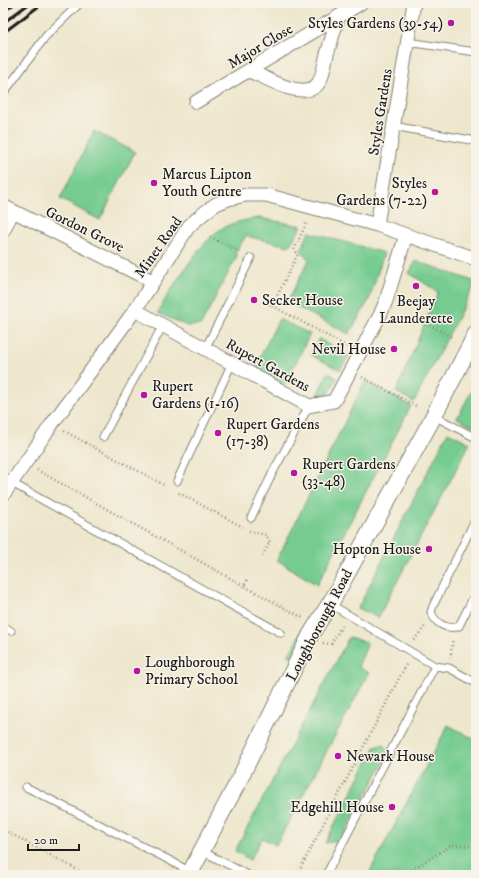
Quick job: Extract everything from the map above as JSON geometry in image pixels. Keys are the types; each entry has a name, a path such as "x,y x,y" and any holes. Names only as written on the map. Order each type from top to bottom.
{"street":[{"name":"Major Close","path":"196,102 361,3"},
{"name":"Styles Gardens","path":"377,226 414,3"},
{"path":"249,71 288,88 306,90 316,86 323,78 327,55 338,18"},
{"name":"Minet Road","path":"3,496 52,424 135,310 152,281 189,226 204,213 228,199 246,195 266,195 406,234 476,259"},
{"path":"3,231 8,208"},
{"name":"Gordon Grove","path":"8,208 152,281"},
{"name":"Rupert Gardens","path":"135,310 309,406 334,401 386,301 406,234"},
{"name":"Loughborough Road","path":"190,874 242,775 311,634 330,604 434,416 476,334"}],"lane":[{"path":"3,94 46,36 80,3"},
{"path":"407,42 476,52"},
{"path":"393,126 476,141"},
{"path":"205,349 251,258"},
{"path":"103,437 162,325"},
{"path":"177,481 232,363"},
{"path":"251,518 273,472 309,406"},
{"path":"434,416 476,438"},
{"path":"12,483 281,633"},
{"path":"476,518 433,606 431,612 433,617 447,628 459,626 476,592"},
{"path":"330,604 435,666 449,668 476,683"},
{"path":"3,626 11,630"},
{"path":"326,875 435,666"},
{"path":"26,787 171,861 190,874"},
{"path":"202,851 248,875"}],"path":[{"path":"308,222 294,250 298,254 271,305 359,353"},
{"path":"210,237 251,258"},
{"path":"422,321 453,338"},
{"path":"350,370 416,406"},
{"path":"25,464 303,618 307,613"},
{"path":"244,586 247,580"},
{"path":"297,875 410,651 433,617"},
{"path":"449,668 454,628"},
{"path":"326,644 331,644 339,630"},
{"path":"8,832 87,875"},
{"path":"406,875 411,870 452,845 476,846"}],"green space":[{"path":"94,131 135,152 100,220 60,199"},
{"path":"259,218 302,226 289,246 246,236 235,252 237,256 201,325 187,326 158,313 186,267 213,235 230,225"},
{"path":"309,232 384,253 369,300 349,334 287,302 309,260 301,250"},
{"path":"416,261 476,282 414,402 396,392 438,292 409,273"},
{"path":"279,319 310,334 285,384 254,369"},
{"path":"319,339 349,356 340,370 311,355"},
{"path":"328,373 337,378 326,398 317,394"},
{"path":"365,381 411,406 317,585 277,560"},
{"path":"476,383 476,428 457,418"},
{"path":"448,432 470,443 378,618 358,608"},
{"path":"304,626 308,628 294,655 288,656"},
{"path":"349,637 368,643 358,667 369,673 276,845 262,838 250,860 235,851"},
{"path":"448,725 476,740 476,875 368,875"},
{"path":"384,744 389,754 340,841 325,843 375,747"}],"railway":[{"path":"3,12 15,3"},
{"path":"3,23 30,3"},
{"path":"3,33 43,3"}],"place":[{"name":"Styles Gardens (39-54)","path":"451,23"},
{"name":"Marcus Lipton Youth Centre","path":"154,183"},
{"name":"Styles Gardens (7-22)","path":"435,192"},
{"name":"Beejay Launderette","path":"416,286"},
{"name":"Secker House","path":"254,300"},
{"name":"Nevil House","path":"394,349"},
{"name":"Rupert Gardens (1-16)","path":"144,395"},
{"name":"Rupert Gardens (17-38)","path":"218,433"},
{"name":"Rupert Gardens (33-48)","path":"294,473"},
{"name":"Hopton House","path":"429,549"},
{"name":"Loughborough Primary School","path":"137,671"},
{"name":"Newark House","path":"338,756"},
{"name":"Edgehill House","path":"392,807"}]}
